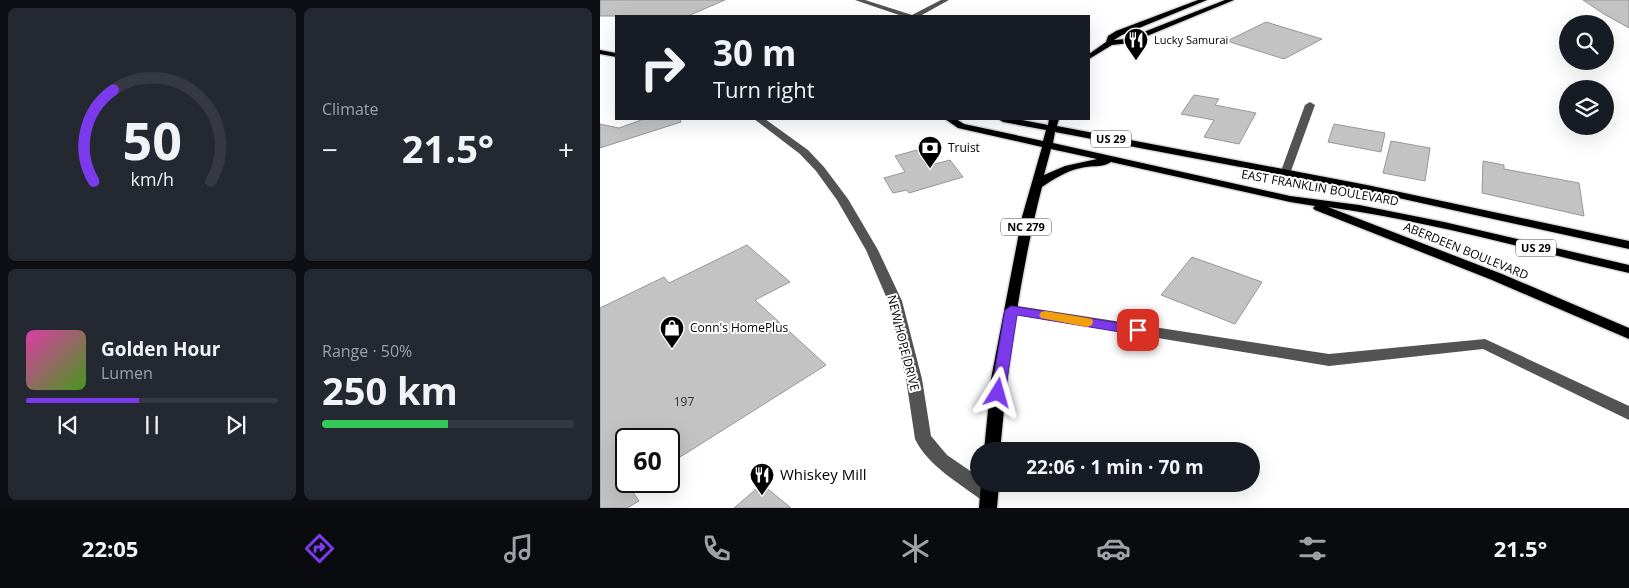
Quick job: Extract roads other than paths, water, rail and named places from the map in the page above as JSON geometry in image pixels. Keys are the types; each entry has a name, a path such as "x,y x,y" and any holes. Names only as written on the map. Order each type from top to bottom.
{"main road":[{"path":"1110,43 1111,38 1119,33 1204,0"},
{"path":"1090,55 1110,43 1130,40 1231,0"},
{"path":"600,52 615,55"},
{"name":"EAST FRANKLIN BOULEVARD","path":"952,120 961,126 1290,199 1359,208 1629,269"},
{"name":"EAST FRANKLIN BOULEVARD","path":"1015,120 1052,123 1447,204 1629,246"},
{"name":"NC 279","path":"993,442 999,379 1011,310 1034,186 1052,123"},
{"path":"1034,186 1055,172 1069,167 1083,164 1129,163"},
{"name":"ABERDEEN BOULEVARD","path":"1290,199 1331,212 1497,276 1629,334"}],"street":[{"path":"858,0 906,15"},
{"path":"917,15 946,0"},
{"path":"1286,171 1310,105"},
{"name":"NEW HOPE DRIVE","path":"760,120 804,152 820,169 842,199 872,250 895,301 914,379 923,439 940,460 989,496"},
{"path":"1011,310 1329,360 1485,344 1629,413"}],"place":[{"name":"Lucky Samurai","path":"1136,61"},
{"name":"Truist","path":"930,169"},
{"name":"Conn's HomePlus","path":"672,349"},
{"name":"Whiskey Mill","path":"762,496"}]}
